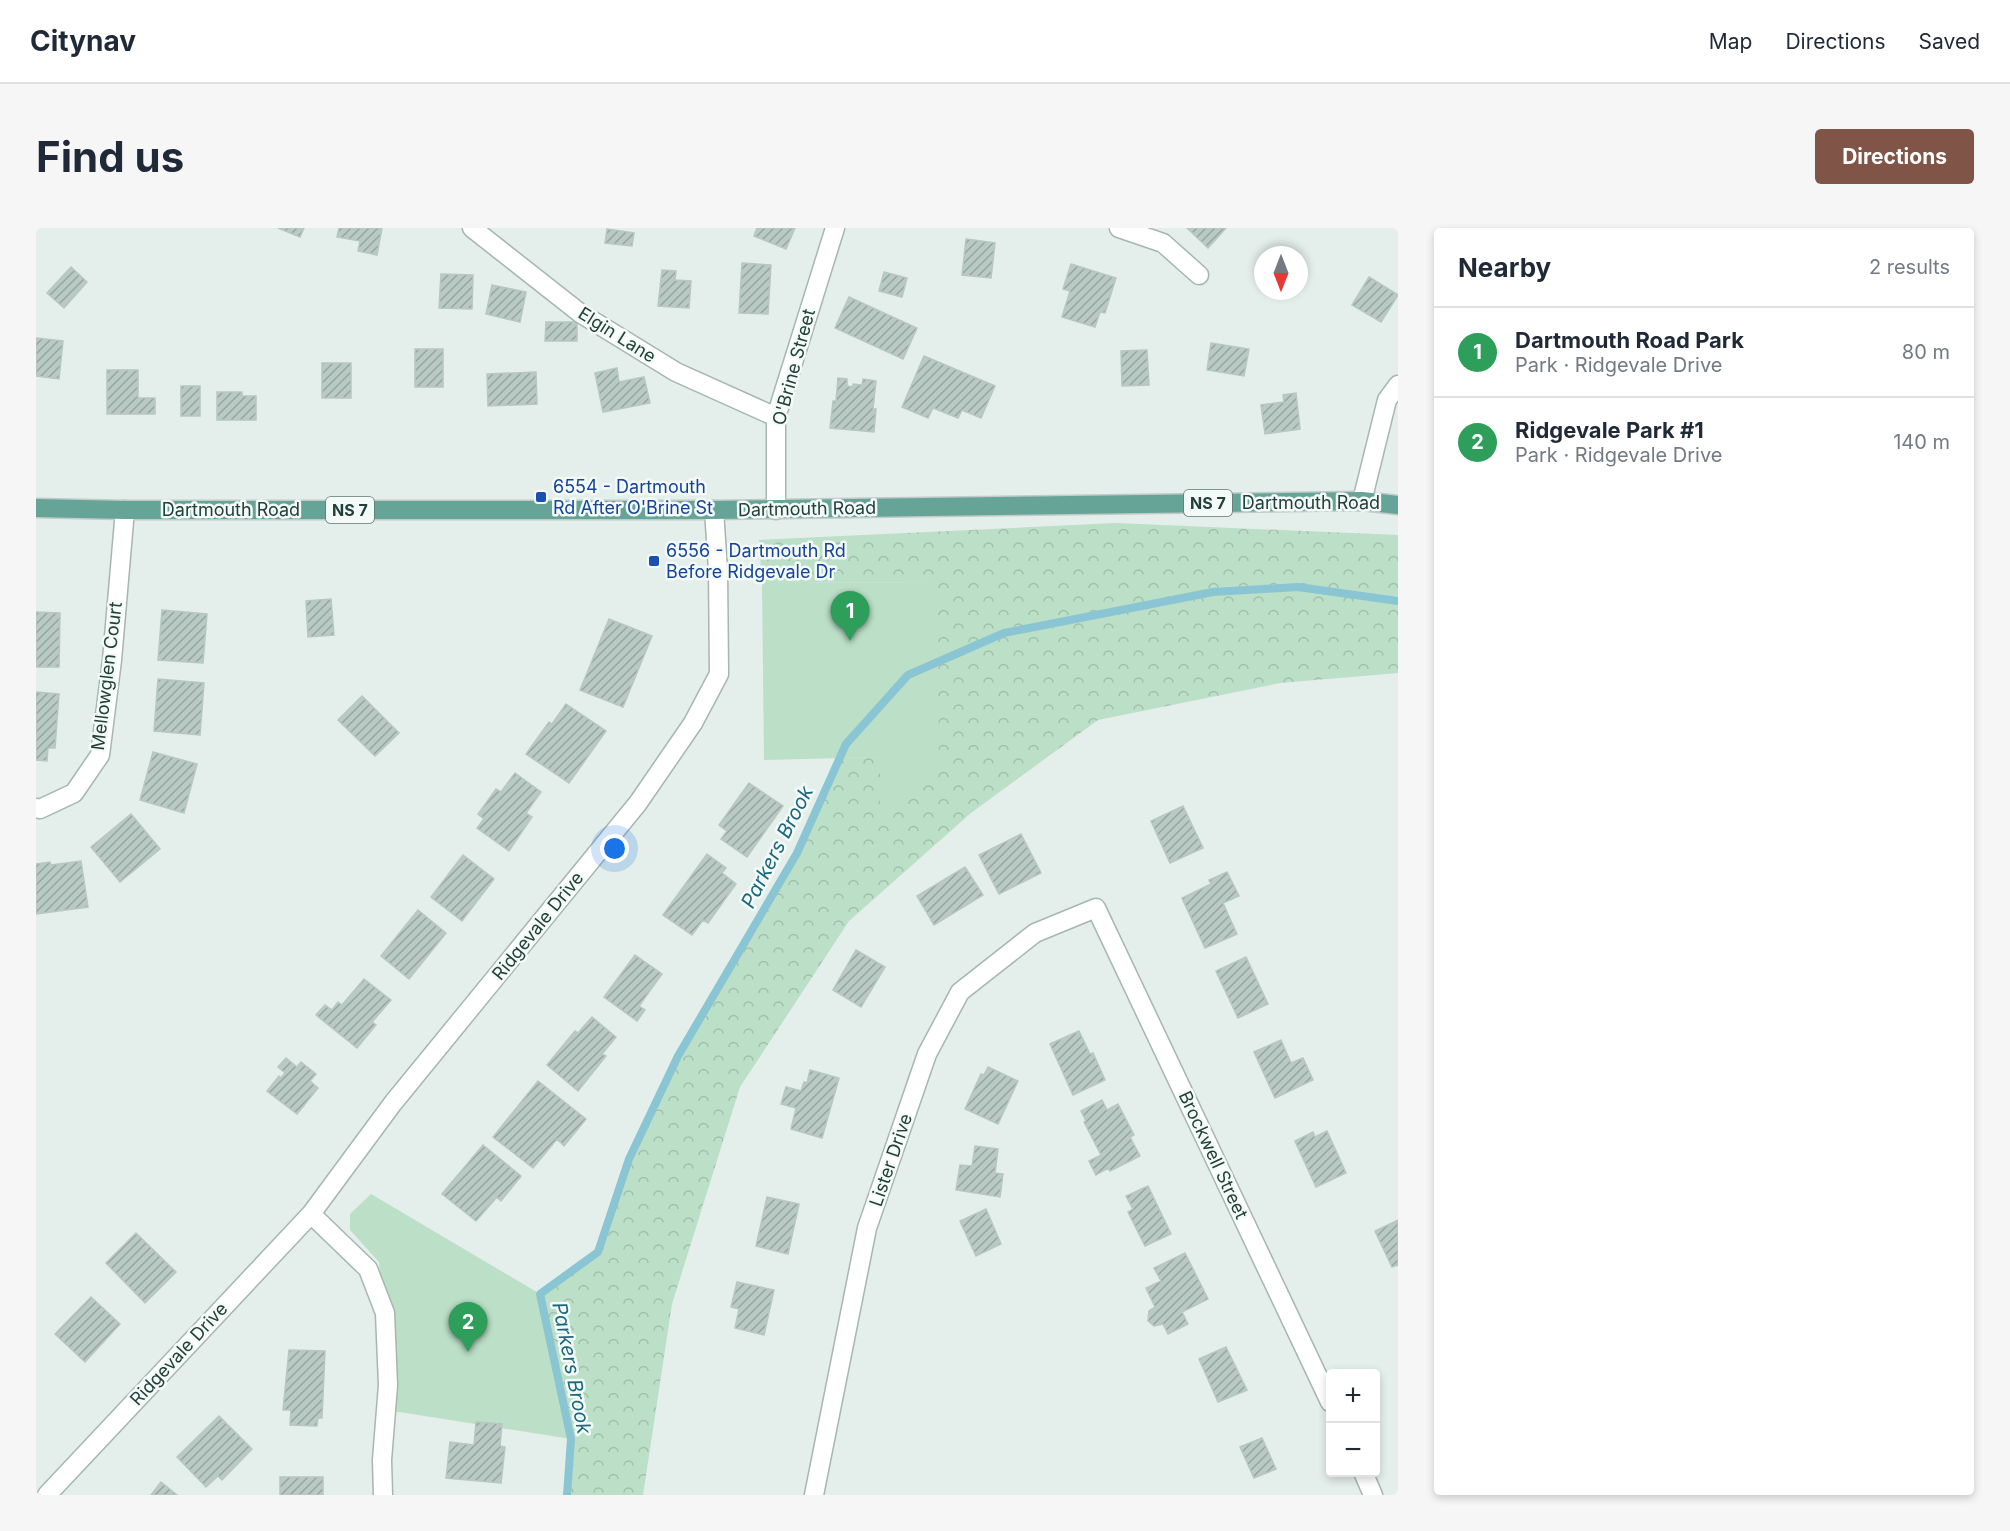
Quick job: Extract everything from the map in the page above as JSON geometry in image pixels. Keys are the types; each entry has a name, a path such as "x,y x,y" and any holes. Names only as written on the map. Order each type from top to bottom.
{"main road":[{"name":"Dartmouth Road","path":"36,508 776,510 1362,501 1398,505"}],"street":[{"name":"Elgin Lane","path":"472,228 580,313 676,372 776,417"},
{"name":"O'Brine Street","path":"776,510 776,417 835,228"},
{"path":"1119,228 1163,243 1199,276"},
{"path":"1362,501 1388,400 1398,385"},
{"name":"Mellowglen Court","path":"36,808 40,809 74,793 100,755 112,660 125,510"},
{"name":"Ridgevale Drive","path":"47,1495 311,1214 393,1102 638,803 693,723 719,674 718,570 714,510"},
{"name":"Brockwell Street","path":"1096,908 1326,1394"},
{"name":"Lister Drive","path":"814,1495 867,1228 927,1054 960,992 1035,933 1096,908"},
{"path":"311,1214 368,1269 386,1313 388,1385 382,1460 383,1495"},
{"path":"1365,1477 1373,1495"}],"green space":[{"path":"1115,523 1398,535 1398,673 1280,683 1098,720 971,813 849,921 740,1087 672,1304 643,1495 567,1495 571,1439 540,1294 598,1252 629,1159 671,1071 797,853 839,758 880,757 880,814 937,582 762,583 759,540"},
{"path":"937,582 939,770 917,792 880,814 880,757 764,760 762,583"},
{"path":"371,1194 540,1294 571,1439 387,1410 379,1262 350,1230 350,1214"}],"building":[{"path":"278,228 304,228 300,237"},
{"path":"339,228 382,228 377,255 358,251 360,241 337,237"},
{"path":"757,228 795,228 786,249 754,236"},
{"path":"1187,228 1226,228 1208,248"},
{"path":"607,229 634,233 632,246 605,243"},
{"path":"966,239 995,243 991,278 962,275"},
{"path":"742,263 771,265 768,314 739,313"},
{"path":"1071,264 1116,278 1105,313 1100,312 1095,327 1062,317 1070,291 1063,289"},
{"path":"71,267 87,282 64,308 47,293"},
{"path":"662,270 676,271 675,280 691,281 689,308 658,306"},
{"path":"884,272 907,278 902,297 879,291"},
{"path":"441,274 473,275 472,309 439,308"},
{"path":"1369,277 1398,295 1381,322 1352,305"},
{"path":"492,285 526,292 520,322 486,314"},
{"path":"849,297 917,328 903,359 835,328"},
{"path":"546,322 577,322 577,341 545,341"},
{"path":"36,338 63,341 59,379 36,376"},
{"path":"1211,343 1249,349 1244,376 1207,370"},
{"path":"415,349 443,349 443,387 415,387"},
{"path":"1147,350 1149,385 1122,386 1121,351"},
{"path":"924,356 995,386 981,418 962,410 958,418 933,408 928,418 902,407"},
{"path":"322,363 351,363 351,398 322,398"},
{"path":"617,368 619,382 644,377 650,403 603,412 595,373"},
{"path":"107,370 138,370 138,398 155,398 155,414 107,414"},
{"path":"536,372 537,404 488,406 487,374"},
{"path":"838,378 847,379 847,386 853,387 853,384 862,385 863,379 876,381 873,409 876,409 874,432 830,428"},
{"path":"181,386 200,386 200,416 181,416"},
{"path":"217,392 242,392 242,396 256,396 256,420 217,420"},
{"path":"1296,393 1300,429 1265,434 1261,405 1284,402 1283,395"},
{"path":"331,599 334,635 308,637 306,601"},
{"path":"162,610 207,614 203,663 158,660"},
{"path":"36,612 60,613 59,667 36,667"},
{"path":"609,619 652,636 623,707 580,690"},
{"path":"158,679 204,683 200,735 154,731"},
{"path":"36,692 59,694 55,748 48,748 47,761 36,760"},
{"path":"362,696 399,733 375,756 338,720"},
{"path":"566,704 606,731 569,783 526,754 549,722 552,724"},
{"path":"153,752 197,764 184,813 140,800"},
{"path":"515,773 541,792 526,813 532,817 509,851 477,828 484,819 478,814 496,789 501,792"},
{"path":"749,783 783,806 747,857 721,839 727,831 719,825"},
{"path":"1183,806 1203,848 1170,863 1151,821"},
{"path":"131,814 160,849 120,882 91,847"},
{"path":"1021,834 1041,873 999,894 979,855"},
{"path":"707,854 726,868 722,873 736,884 708,923 703,920 692,935 663,915"},
{"path":"463,855 494,879 462,921 431,897"},
{"path":"81,861 88,907 36,914 36,864 50,862 51,865"},
{"path":"965,867 983,895 934,925 917,896"},
{"path":"1227,872 1239,896 1223,903 1237,934 1205,948 1182,898 1211,884 1209,880"},
{"path":"418,910 446,933 409,979 381,956"},
{"path":"856,950 885,967 861,1007 833,990"},
{"path":"635,955 662,974 639,1006 645,1010 637,1021 604,997"},
{"path":"1246,957 1268,1004 1238,1018 1216,971"},
{"path":"364,979 391,1000 372,1022 376,1025 357,1048 316,1015 325,1005 332,1010 338,1002 342,1005"},
{"path":"592,1017 616,1037 602,1054 606,1056 578,1091 547,1065 575,1031 578,1033"},
{"path":"1079,1031 1090,1054 1093,1053 1105,1080 1073,1095 1050,1044"},
{"path":"1281,1040 1291,1063 1303,1058 1313,1080 1275,1098 1254,1052"},
{"path":"286,1058 297,1067 301,1062 316,1074 310,1081 318,1088 297,1114 267,1091 279,1076 281,1078 285,1073 278,1067"},
{"path":"988,1067 1018,1081 998,1124 965,1109 981,1074 984,1075"},
{"path":"810,1070 839,1078 822,1138 791,1129 796,1108 781,1104 786,1087 801,1091 804,1082 807,1083"},
{"path":"538,1081 586,1119 564,1146 557,1139 533,1168 493,1137"},
{"path":"1102,1100 1107,1110 1118,1104 1134,1135 1130,1137 1140,1156 1110,1171 1108,1168 1096,1175 1089,1161 1101,1155 1084,1122 1086,1121 1081,1111"},
{"path":"1327,1131 1346,1173 1316,1187 1295,1141 1313,1132 1315,1137"},
{"path":"483,1145 521,1176 501,1201 497,1197 476,1221 442,1194"},
{"path":"975,1146 998,1149 995,1173 1003,1174 1000,1197 956,1190 960,1165 972,1166"},
{"path":"1148,1186 1171,1234 1145,1246 1128,1212 1133,1209 1126,1196"},
{"path":"767,1197 799,1204 788,1254 756,1246"},
{"path":"986,1209 1001,1244 976,1256 960,1221"},
{"path":"1398,1220 1398,1265 1392,1267 1375,1231"},
{"path":"136,1233 176,1272 145,1303 106,1263"},
{"path":"1185,1253 1208,1299 1182,1312 1188,1324 1168,1334 1163,1324 1154,1326 1148,1321 1149,1311 1155,1307 1146,1288 1161,1281 1154,1268"},
{"path":"737,1282 774,1290 764,1335 735,1328 739,1309 731,1307"},
{"path":"91,1297 120,1324 85,1362 55,1334"},
{"path":"1226,1347 1247,1390 1218,1402 1199,1359"},
{"path":"289,1350 325,1351 322,1418 318,1418 317,1426 290,1425 291,1410 283,1410"},
{"path":"219,1416 252,1449 222,1480 218,1476 206,1487 177,1457"},
{"path":"476,1422 502,1424 500,1446 505,1447 501,1483 446,1478 450,1442 474,1445"},
{"path":"1262,1438 1276,1469 1254,1478 1240,1447"},
{"path":"280,1477 323,1477 323,1495 280,1495"},
{"path":"161,1482 177,1495 151,1495"}],"waterway":[{"name":"Parkers Brook","path":"567,1495 571,1439 540,1294 598,1252 629,1159 678,1056 797,853 846,744 908,675 1004,633 1213,592 1298,587 1398,601"}],"place":[{"name":"6554 - Dartmouth Rd After O'Brine St","path":"541,497"},
{"name":"6556 - Dartmouth Rd Before Ridgevale Dr","path":"654,561"},
{"name":"Dartmouth Road Park","path":"850,641"},
{"name":"Ridgevale Park #1","path":"468,1352"}]}
